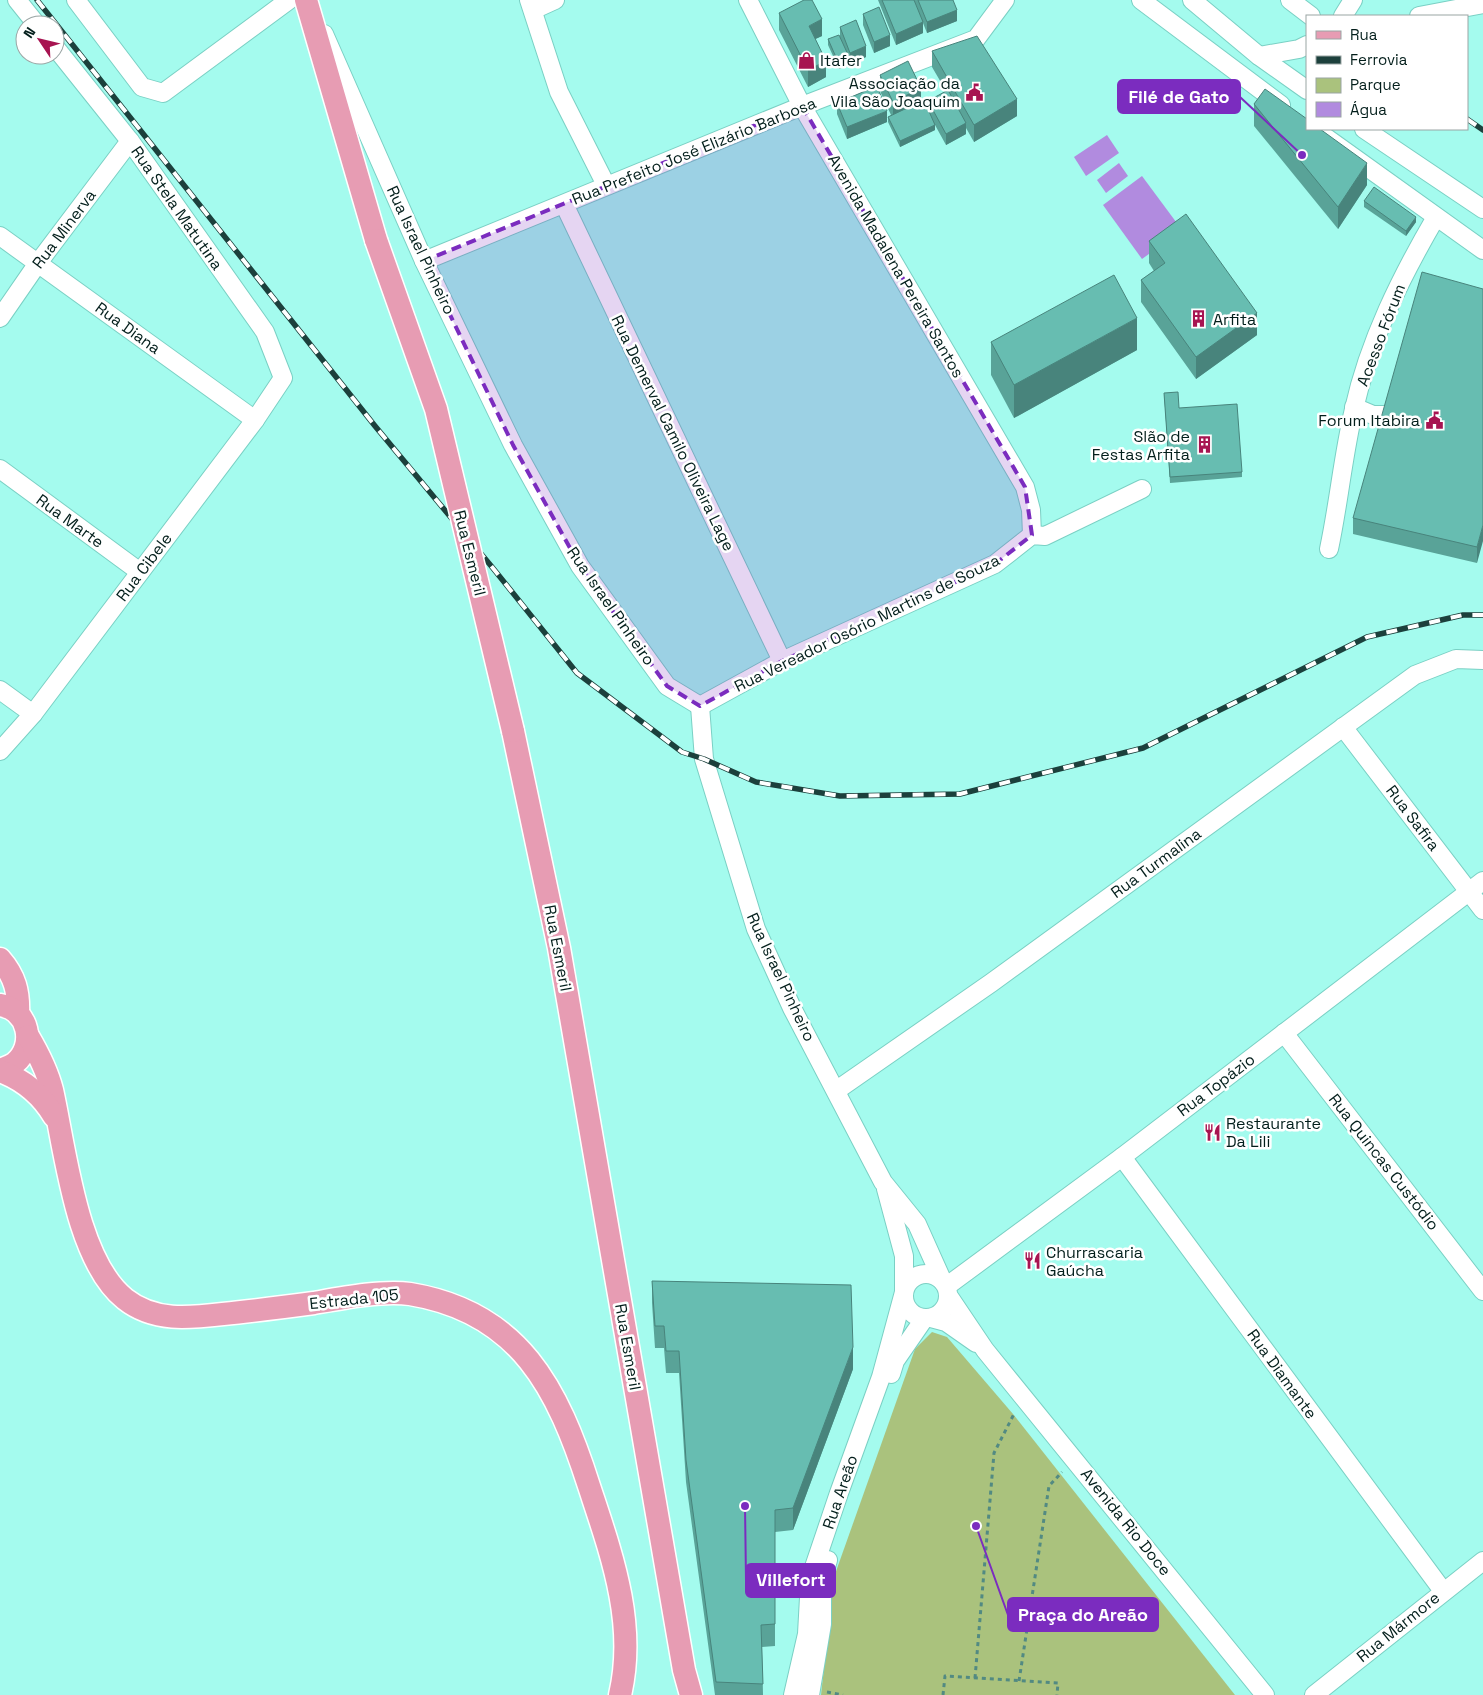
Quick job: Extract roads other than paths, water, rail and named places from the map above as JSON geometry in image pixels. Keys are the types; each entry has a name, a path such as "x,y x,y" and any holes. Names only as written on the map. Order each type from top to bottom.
{"main road":[{"name":"Rua Esmeril","path":"307,0 376,240 436,409 513,731 559,948 684,1670"},
{"path":"0,959 12,972 19,995 9,1010"},
{"name":"Estrada 105","path":"9,1010 25,1024 28,1036 43,1062 52,1090 56,1119 80,1221 103,1274 125,1299 154,1314 183,1318 359,1296 408,1294 472,1314 494,1326 514,1342 533,1363 574,1438 613,1562 623,1606 627,1652 620,1695"},
{"path":"0,1070 14,1064 24,1052 28,1036"},
{"name":"Estrada 105","path":"0,1070 16,1077 32,1089 46,1102 56,1119"},
{"path":"682,1695 684,1670"},
{"path":"684,1670 690,1695"}],"street":[{"path":"17,0 29,15"},
{"path":"76,0 142,87 163,93 289,0"},
{"name":"Rua Israel Pinheiro","path":"307,0 424,262 513,445 580,566 667,686 700,706 704,758 756,929 792,1008 884,1182 917,1224 946,1288"},
{"path":"555,0 531,5 559,92 606,185"},
{"name":"Avenida Madalena Pereira Santos","path":"748,0 802,106 1025,487 1031,510 1032,536"},
{"name":"Rua Prefeito José Elizário Barbosa","path":"424,262 606,185 802,106 976,39 1004,0"},
{"path":"1141,0 1305,122"},
{"path":"1192,0 1259,56 1306,89"},
{"path":"1290,0 1310,15"},
{"path":"1344,15 1353,0"},
{"path":"1424,15 1483,4"},
{"path":"1259,56 1299,49 1306,46"},
{"name":"Rua Stela Matutina","path":"65,60 130,141 265,332 283,378"},
{"path":"1316,130 1483,250"},
{"path":"1365,130 1483,209"},
{"name":"Rua Minerva","path":"0,318 38,263 130,141"},
{"name":"Rua Demerval Camilo Oliveira Lage","path":"564,204 782,661"},
{"name":"Acesso Fórum","path":"1328,549 1354,407 1376,338 1392,298 1436,217"},
{"name":"Rua Diana","path":"0,236 255,420"},
{"name":"Rua Cibele","path":"0,751 33,714 255,420 283,378"},
{"path":"1354,407 1373,415 1389,415 1400,405 1406,388"},
{"name":"Rua Marte","path":"0,470 140,572"},
{"name":"Rua Vereador Osório Martins de Souza","path":"700,706 782,661 995,564 1032,536 1045,536 1142,489"},
{"name":"Rua Turmalina","path":"837,1090 991,983 1415,674 1456,659 1483,660"},
{"path":"0,690 33,714"},
{"name":"Rua Safira","path":"1343,727 1476,886 1483,910"},
{"name":"Rua Topázio","path":"946,1288 1122,1157 1476,886"},
{"name":"Rua Quincas Custódio","path":"1284,1033 1483,1291"},
{"name":"Rua Diamante","path":"1122,1157 1443,1591"},
{"name":"Rua Israel Pinheiro","path":"884,1182 904,1256 904,1292"},
{"path":"931,1274 946,1288 944,1309 928,1318 910,1313 904,1300 904,1292 910,1280 916,1276 931,1274"},
{"name":"Avenida Rio Doce","path":"946,1288 986,1350 1265,1695"},
{"name":"Rua Areão","path":"793,1695 807,1634 810,1579 881,1377 904,1292"},
{"name":"Avenida Rio Doce","path":"928,1318 946,1322 986,1350"},
{"name":"Rua Areão","path":"810,1695 822,1624 822,1580 895,1361 928,1318"},
{"name":"Rua Mármore","path":"1314,1695 1483,1561"}],"water":[{"path":"1107,135 1119,153 1086,176 1074,157"},
{"path":"1119,163 1128,176 1106,193 1097,180"},
{"path":"1142,176 1182,230 1142,259 1103,205"}],"railway":[{"path":"37,0 375,426 577,673 682,752 704,759 756,782 840,796 960,794 1143,748 1367,637 1463,615 1483,615"},
{"path":"1468,120 1483,130"}],"place":[{"name":"Itafer","path":"806,60"},
{"name":"Associação da Vila São Joaquim","path":"974,92"},
{"name":"Filé de Gato","path":"1302,155"},
{"name":"Arfita","path":"1199,319"},
{"name":"Forum Itabira","path":"1434,420"},
{"name":"Slão de Festas Arfita","path":"1204,445"},
{"name":"Restaurante Da Lili","path":"1212,1132"},
{"name":"Churrascaria Gaúcha","path":"1032,1261"},
{"name":"Villefort","path":"745,1506"},
{"name":"Praça do Areão","path":"976,1526"}]}
